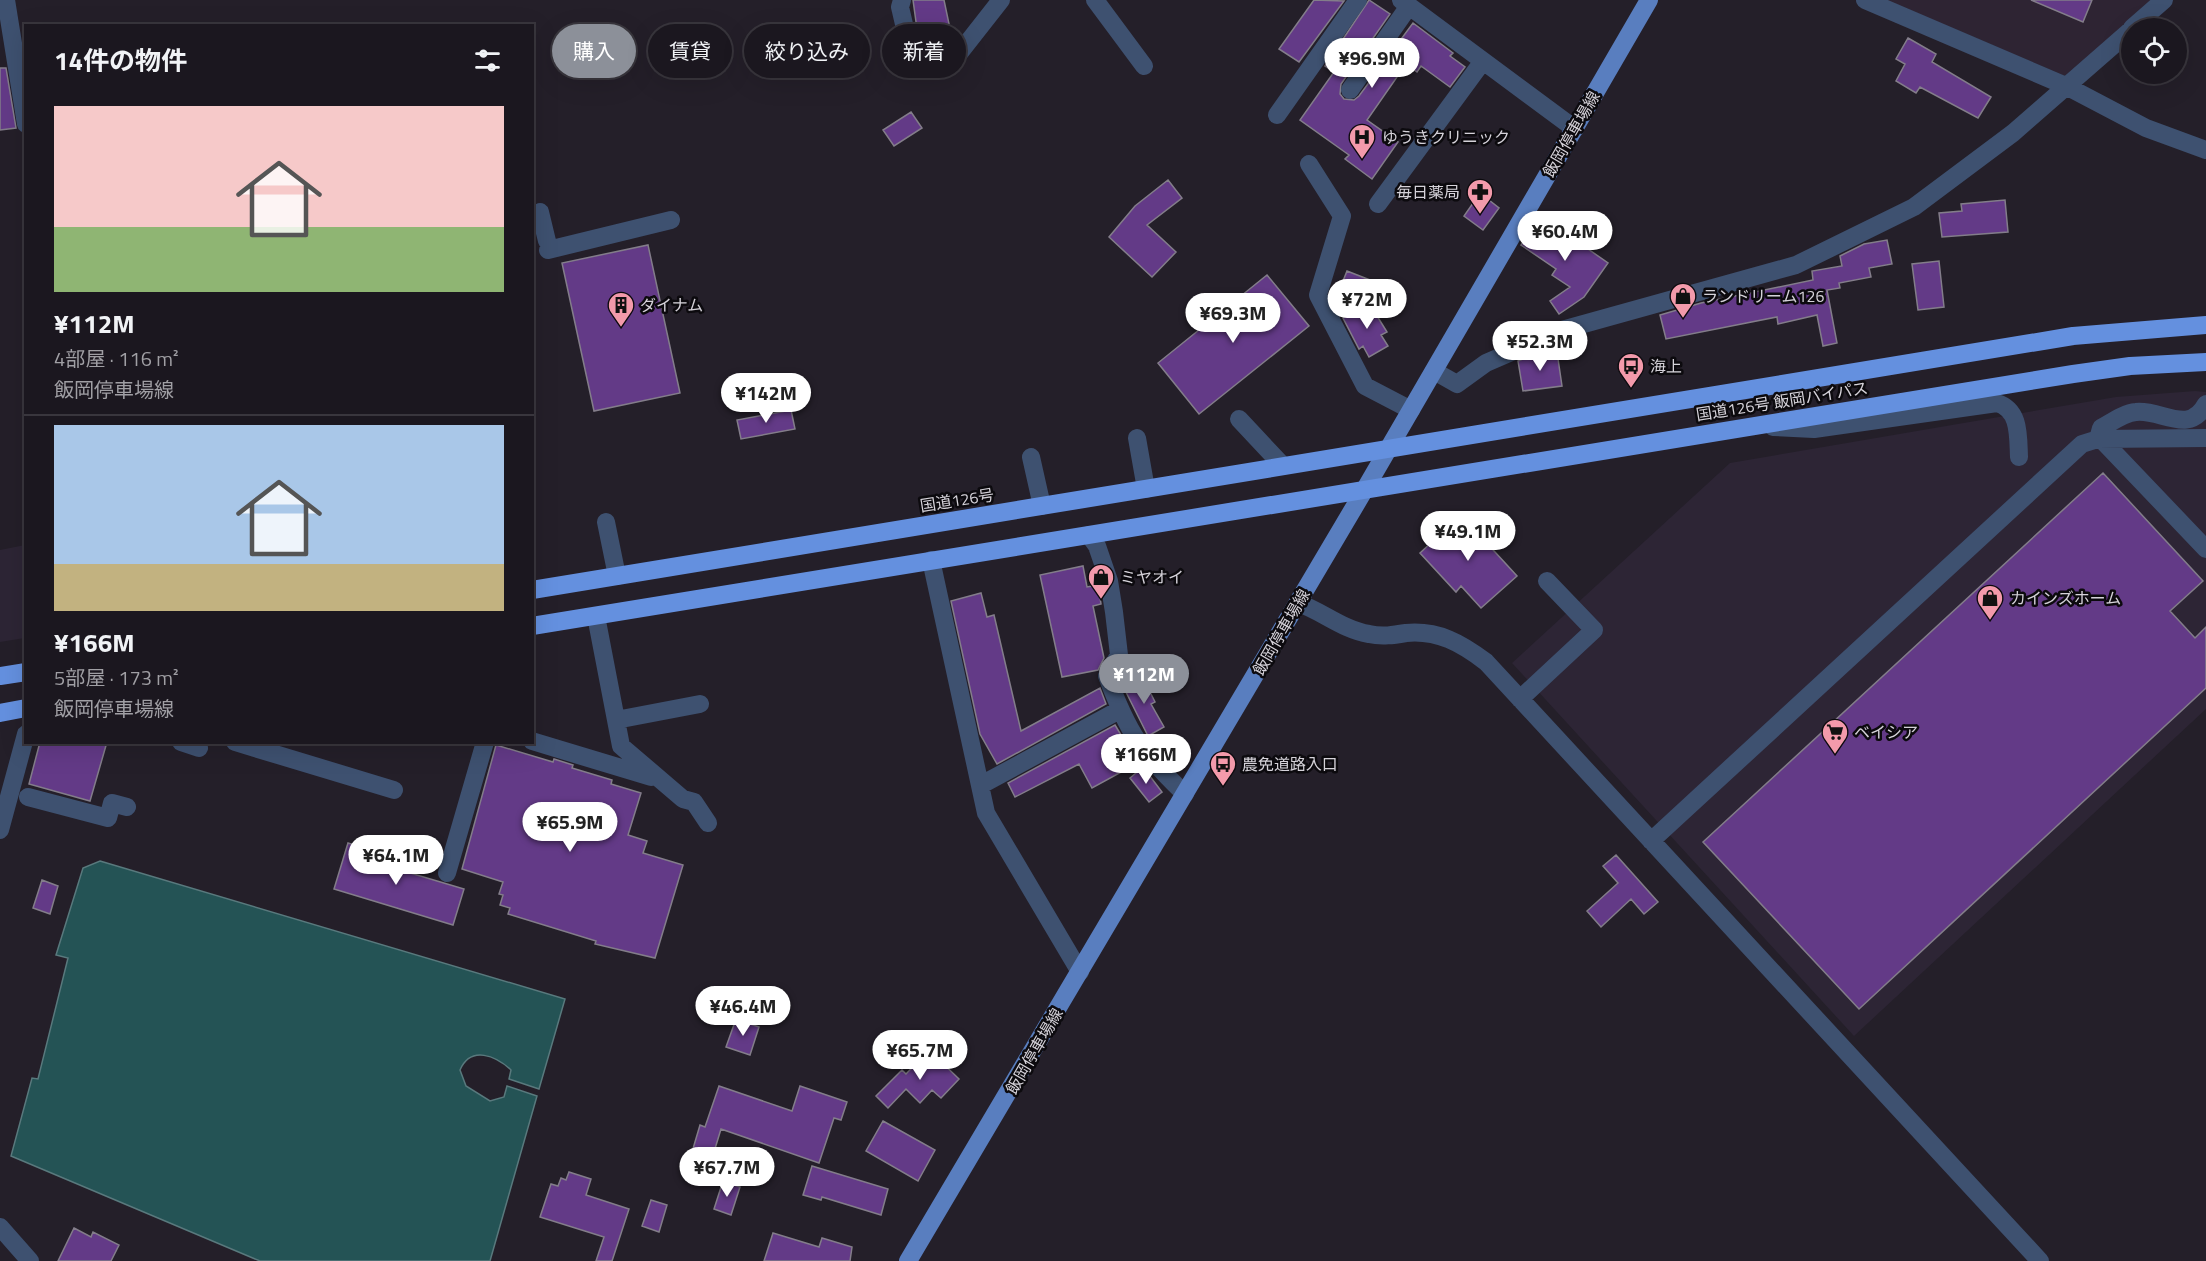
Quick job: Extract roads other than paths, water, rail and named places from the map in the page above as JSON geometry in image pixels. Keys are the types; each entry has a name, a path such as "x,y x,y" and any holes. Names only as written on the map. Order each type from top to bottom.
{"highway":[{"name":"国道126号 飯岡バイパス","path":"1388,449 2073,336 2206,325"},
{"name":"国道126号 飯岡バイパス","path":"1365,489 2073,374 2130,366 2206,362"},
{"name":"国道126号","path":"534,590 1388,449"},
{"path":"534,626 1365,489"},
{"path":"0,676 24,672"},
{"path":"0,712 24,708"}],"main road":[{"name":"飯岡停車場線","path":"908,1261 1365,489 1649,0"}],"street":[{"path":"6,0 24,112"},
{"path":"902,0 900,7 913,63 926,71 950,64 1001,0"},
{"path":"1095,0 1144,66"},
{"path":"1277,116 1358,0"},
{"path":"1865,0 2066,86 2146,128 2206,150"},
{"path":"2144,18 2164,0"},
{"path":"1350,90 1405,3 1575,129"},
{"path":"1434,371 1457,384 1486,363 1562,330 1796,265 1914,207 2013,133 2121,38"},
{"path":"1378,204 1483,61"},
{"path":"1309,164 1342,216 1318,295 1365,386 1411,410"},
{"path":"540,212 548,245 671,220"},
{"path":"1750,426 1814,429 1997,404 2008,407 2014,415 2019,457"},
{"path":"2100,439 2102,428 2134,411 2146,411 2175,420 2199,415 2206,404"},
{"path":"1239,419 1283,466"},
{"path":"1137,438 1146,489"},
{"path":"1651,841 2082,444 2100,439 2206,438"},
{"path":"2100,439 2206,549"},
{"path":"1031,458 1042,506"},
{"path":"606,522 617,576"},
{"path":"1089,535 1097,546 1109,581 1119,655 1107,676 1122,718 1137,744 1185,794"},
{"path":"931,560 950,677 981,785 986,813 1080,972"},
{"path":"1520,699 1594,630 1547,581"},
{"path":"1298,603 1357,632 1370,635 1427,633 1454,640 1486,662 2040,1261"},
{"path":"596,616 621,747 683,799 694,802 708,823"},
{"path":"616,720 700,704"},
{"path":"981,785 1112,714"},
{"path":"0,830 24,741"},
{"path":"534,742 660,780"},
{"path":"242,744 394,790"},
{"path":"447,873 484,744"},
{"path":"27,797 108,818 112,802 128,807"},
{"path":"0,1227 30,1261"}],"place":[{"name":"ゆうきクリニック","path":"1362,160"},
{"name":"毎日薬局","path":"1480,215"},
{"name":"ランドリーム126","path":"1683,319"},
{"name":"ダイナム","path":"621,328"},
{"name":"海上","path":"1631,389"},
{"name":"ミヤオイ","path":"1101,600"},
{"name":"カインズホーム","path":"1990,621"},
{"name":"ベイシア","path":"1835,755"},
{"name":"農免道路入口","path":"1223,787"}]}
